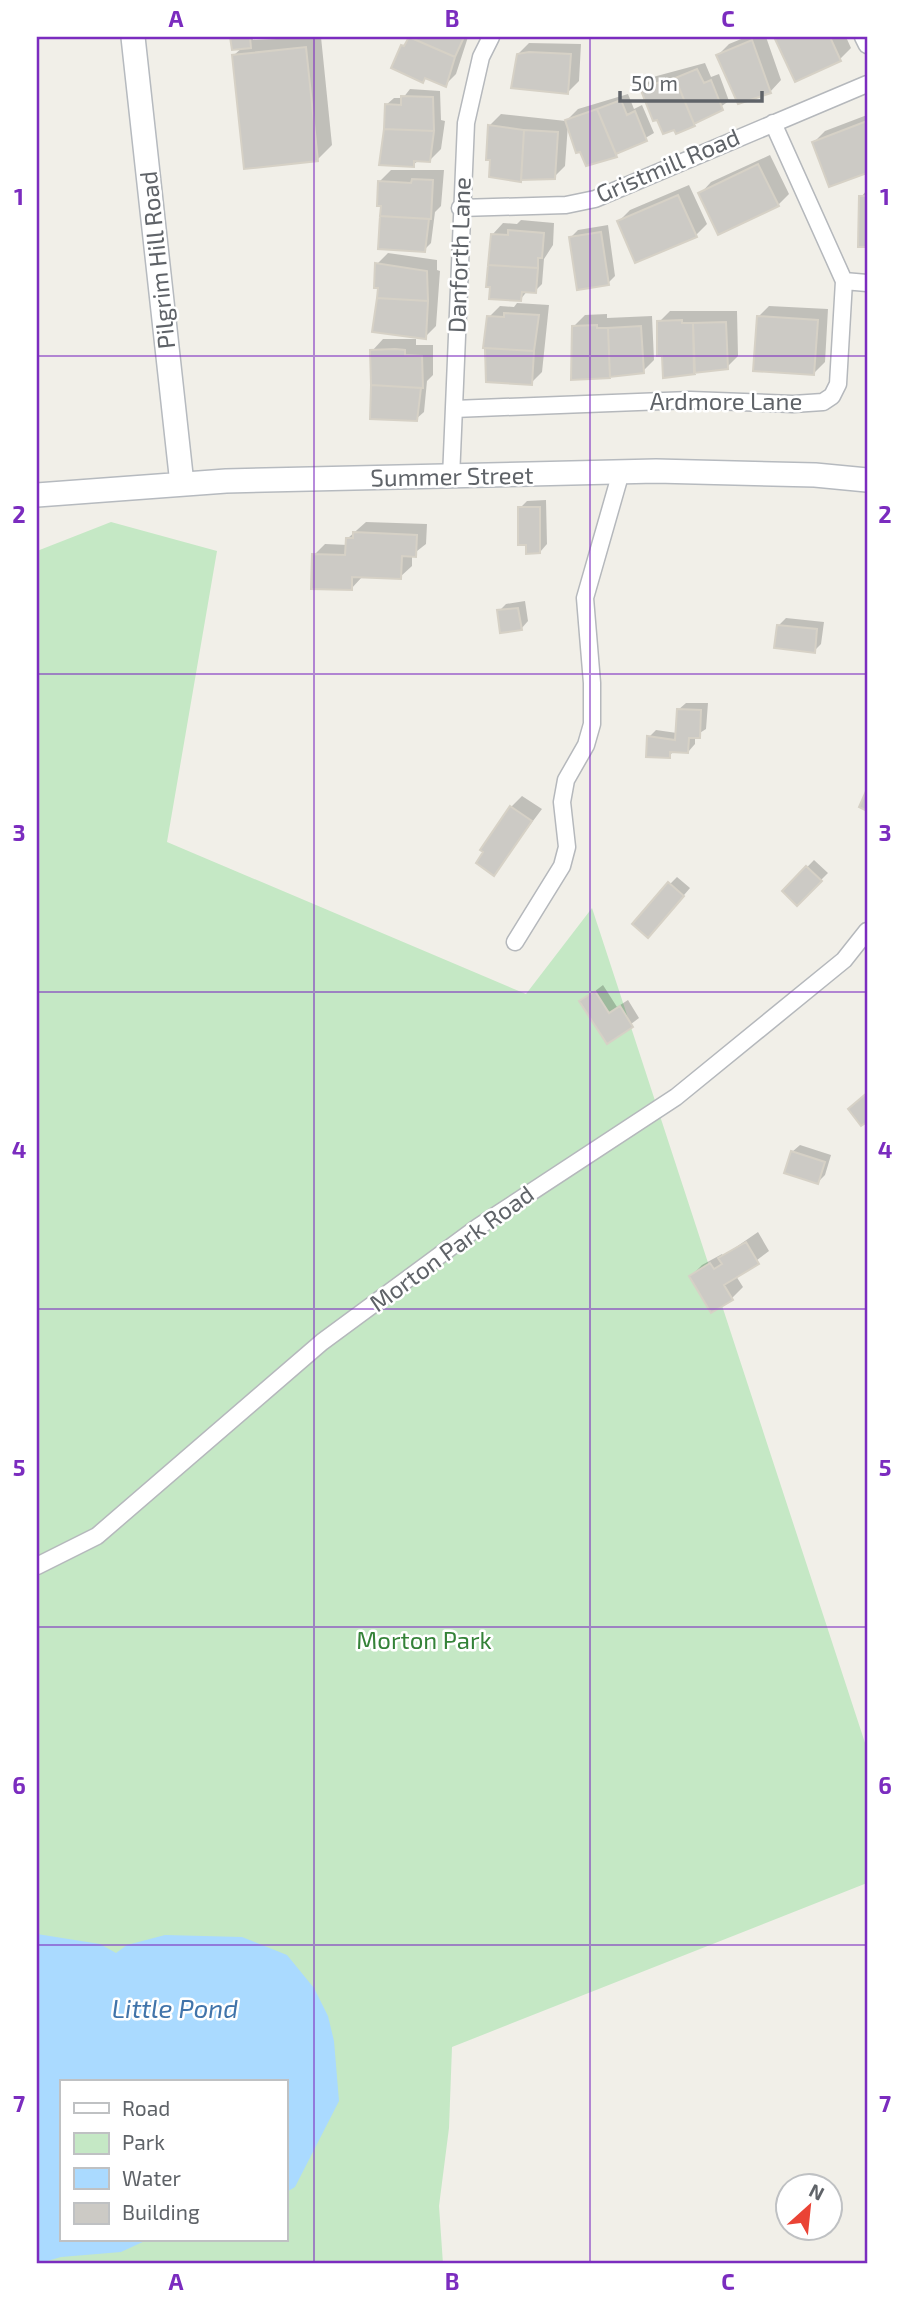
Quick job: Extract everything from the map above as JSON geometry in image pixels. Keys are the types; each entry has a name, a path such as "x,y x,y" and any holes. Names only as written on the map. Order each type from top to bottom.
{"main road":[{"name":"Pilgrim Hill Road","path":"133,37 182,484"},
{"name":"Summer Street","path":"37,495 182,484 621,472 733,472 867,480"}],"street":[{"name":"Danforth Lane","path":"451,478 460,208 466,122 481,57 491,37"},
{"path":"863,37 867,45"},
{"name":"Gristmill Road","path":"460,208 566,205 595,199 867,83"},
{"name":"Ardmore Lane","path":"454,409 691,400 793,404 823,402 832,396 838,384 844,281 773,123"},
{"path":"844,281 867,283"},
{"path":"515,942 562,866 567,847 562,802 566,780 586,745 592,724 592,683 585,598 621,472"},
{"name":"Morton Park Road","path":"41,1565 97,1536 322,1342 478,1227 676,1097 844,960 867,931"},
{"path":"37,1581 41,1565"}],"green space":[{"name":"Morton Park","path":"111,522 217,551 167,842 526,994 592,908 867,1749 867,1883 452,2047 449,2128 439,2206 443,2264 37,2264 37,551"}],"water":[{"name":"Little Pond","path":"37,1934 100,1944 116,1953 127,1945 165,1935 242,1937 287,1955 314,1988 328,2016 334,2041 339,2101 295,2187 287,2192 287,2080 60,2080 60,2242 143,2242 121,2252 61,2257 37,2264"}],"building":[{"path":"230,37 250,37 251,48 232,50"},
{"path":"409,37 464,37 455,57"},
{"path":"409,37 455,57 446,87 425,78 423,83 391,68 401,45 404,46"},
{"path":"774,37 830,37 841,61 795,82"},
{"path":"752,40 771,93 738,104 716,55"},
{"path":"306,47 318,161 244,169 232,55"},
{"path":"517,54 571,54 568,94 511,88"},
{"path":"697,69 704,83 711,80 723,110 694,124 675,78"},
{"path":"675,78 695,126 676,134 674,130 663,134 657,120 653,121 640,88"},
{"path":"401,96 433,97 434,131 384,129 385,104 401,105"},
{"path":"621,100 627,115 635,111 647,141 616,154 597,109"},
{"path":"597,109 617,157 586,166 580,152 576,153 565,120"},
{"path":"867,121 867,173 829,187 812,142"},
{"path":"488,125 524,130 521,182 489,177 490,160 486,160"},
{"path":"384,129 434,131 430,162 414,161 414,167 379,165"},
{"path":"524,130 558,132 555,179 521,180"},
{"path":"758,164 779,206 718,235 698,193"},
{"path":"412,179 433,180 431,219 380,216 381,206 377,206 378,181 411,183"},
{"path":"678,195 697,237 635,263 617,221"},
{"path":"859,196 867,196 867,247 858,247"},
{"path":"380,216 429,219 425,252 378,249"},
{"path":"508,230 544,233 542,258 538,258 538,268 488,265 491,234 508,235"},
{"path":"601,232 609,285 577,290 569,237"},
{"path":"375,263 427,271 428,301 377,298 378,288 374,288"},
{"path":"488,265 538,268 536,293 522,292 521,301 489,299 490,287 486,287"},
{"path":"377,298 428,301 426,339 372,332"},
{"path":"504,313 539,315 534,351 483,348 487,316 504,317"},
{"path":"757,316 818,320 814,375 753,371"},
{"path":"682,320 682,323 693,323 695,374 663,378 662,356 657,356 657,321"},
{"path":"726,322 728,369 694,373 693,323"},
{"path":"597,325 597,328 608,328 610,378 571,380 572,326"},
{"path":"641,326 644,373 610,377 608,328"},
{"path":"485,348 534,351 532,385 486,382"},
{"path":"370,350 405,350 405,355 422,356 423,388 371,385"},
{"path":"371,385 421,388 417,421 370,419"},
{"path":"518,507 540,507 540,553 526,554 526,545 518,545"},
{"path":"353,532 417,535 416,557 402,556 401,579 352,577 352,590 311,589 312,554 345,555 346,538 353,538"},
{"path":"518,608 522,630 500,633 497,610"},
{"path":"777,625 817,629 815,653 774,648"},
{"path":"677,709 701,710 700,738 689,738 688,753 670,752 670,758 646,757 647,736 675,740"},
{"path":"867,789 867,811 859,807"},
{"path":"510,806 532,821 494,876 476,863 483,852 480,850"},
{"path":"806,866 822,881 797,906 782,891"},
{"path":"668,882 684,896 648,938 632,924"},
{"path":"595,991 609,1013 620,1006 633,1027 607,1044 579,1001"},
{"path":"867,1093 867,1122 861,1126 848,1109"},
{"path":"791,1151 825,1162 818,1184 784,1173"},
{"path":"746,1242 759,1264 724,1285 733,1300 711,1313 689,1276 710,1263 714,1269 722,1264 718,1258"}]}
